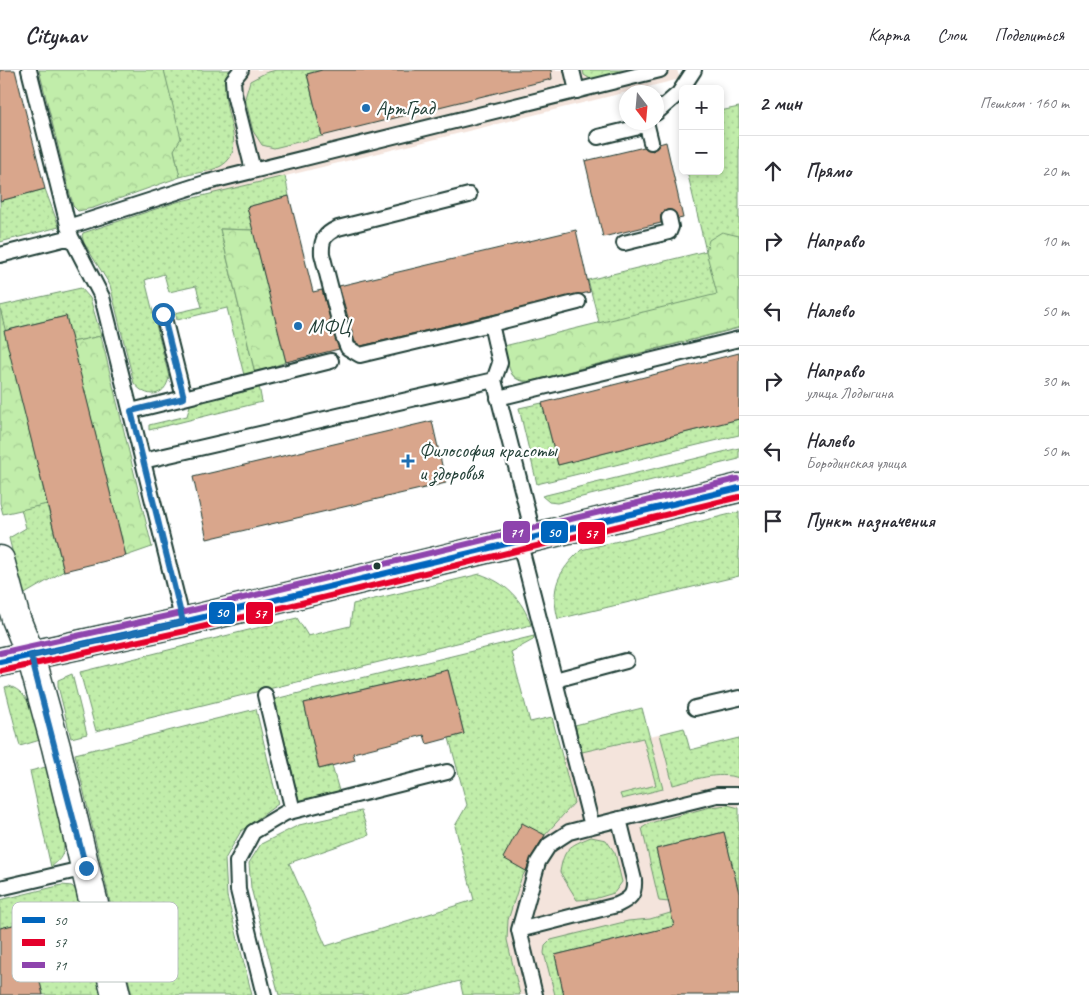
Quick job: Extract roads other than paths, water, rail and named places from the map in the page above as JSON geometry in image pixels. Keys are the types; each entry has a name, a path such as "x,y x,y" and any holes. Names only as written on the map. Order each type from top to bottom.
{"main road":[{"path":"0,662 183,622 739,488"},
{"path":"0,560 16,619 31,656 94,902"},
{"path":"113,982 116,995"}],"lane":[{"path":"30,70 69,232 102,297 183,622"},
{"path":"241,70 233,80 234,94 253,170"},
{"path":"572,70 576,91"},
{"path":"0,255 208,182 660,70"},
{"path":"664,106 679,94 694,70"},
{"path":"598,137 635,128 646,122 651,142"},
{"path":"469,195 338,228 326,234 321,242 322,254 342,336 348,348 360,355 578,302"},
{"path":"624,243 669,232 671,227 669,218"},
{"path":"163,314 184,398"},
{"path":"490,324 500,363 494,380 555,680 592,826"},
{"path":"498,398 739,339"},
{"path":"131,411 331,360"},
{"path":"143,461 494,380"},
{"path":"555,680 626,661"},
{"path":"265,695 293,811"},
{"path":"696,708 739,698"},
{"path":"264,995 238,890 237,862 254,832 293,811 447,772"},
{"path":"535,995 519,930 538,862 549,845 569,832 717,795 739,795"},
{"path":"519,930 617,905 630,898 635,889 634,880 619,819"},
{"path":"0,888 86,868"}],"place":[{"name":"АртГрад","path":"366,108"},
{"name":"МФЦ","path":"298,326"},
{"name":"Философия красоты и здоровья","path":"408,461"}]}
